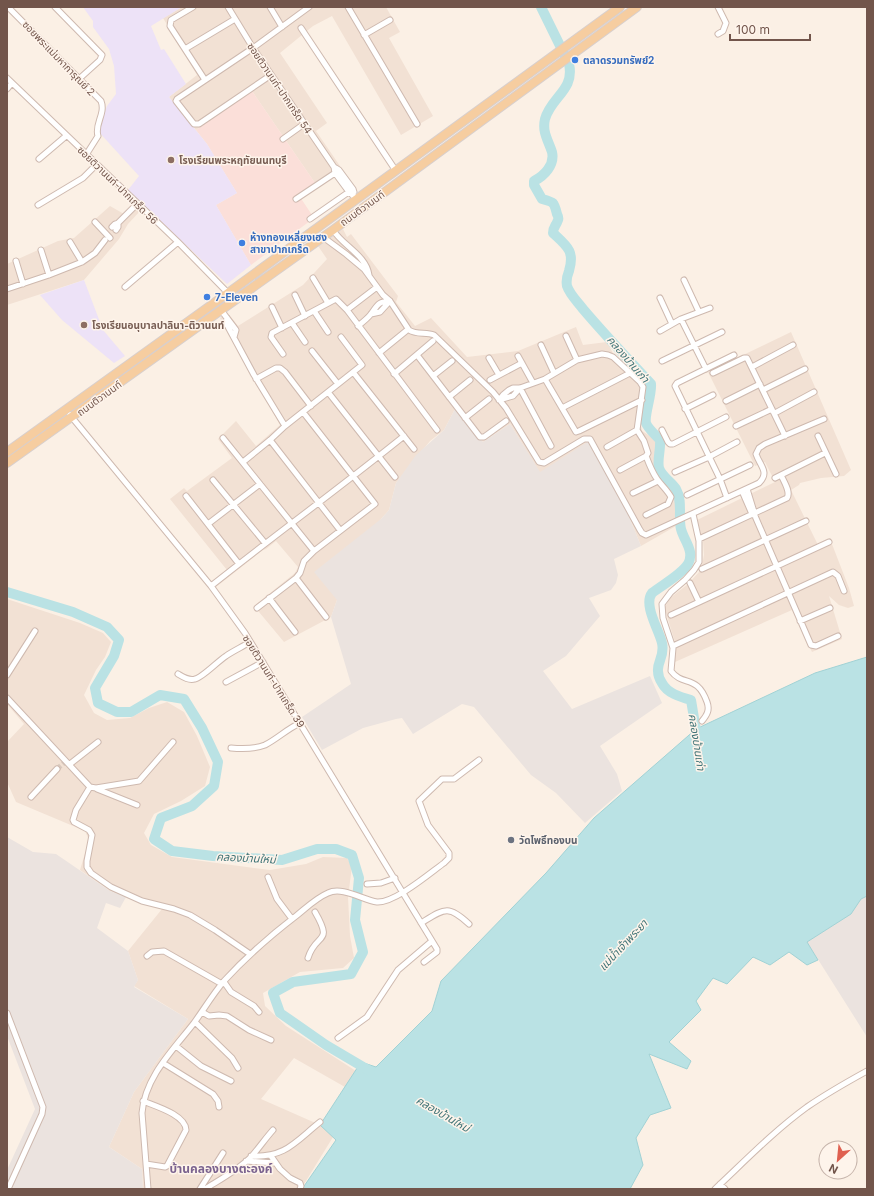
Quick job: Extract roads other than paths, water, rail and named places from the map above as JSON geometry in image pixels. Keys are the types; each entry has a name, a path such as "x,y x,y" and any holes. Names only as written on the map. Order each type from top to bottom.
{"main road":[{"name":"ถนนติวานนท์","path":"7,452 228,293 353,194 396,171 620,7"},
{"name":"ถนนติวานนท์","path":"7,463 333,230 637,7"},
{"path":"419,154 425,162"}],"street":[{"name":"ซอยพระแม่มหาการุณย์ 2","path":"8,7 101,102 103,110 96,131 98,136 86,155"},
{"path":"55,7 102,55 100,60 79,79"},
{"path":"194,7 170,22 170,26 205,80"},
{"name":"ซอยติวานนท์-ปากเกร็ด 54","path":"228,7 252,48 334,170 353,194"},
{"path":"270,7 282,27"},
{"path":"271,75 196,125 176,100 309,7"},
{"path":"348,7 417,124"},
{"path":"718,7 726,23 722,31 718,34"},
{"path":"185,49 235,19"},
{"path":"364,35 390,20"},
{"path":"301,28 396,171"},
{"name":"ซอยติวานนท์-ปากเกร็ด 56","path":"7,78 178,242 228,293"},
{"path":"7,89 12,83"},
{"path":"283,139 304,124"},
{"path":"39,159 66,136"},
{"path":"38,205 83,178 96,165"},
{"path":"296,199 334,170"},
{"path":"310,219 353,194"},
{"path":"7,289 82,262 95,253 110,234 115,224 118,223 137,204"},
{"path":"95,222 110,234"},
{"path":"333,230 337,237 368,267 369,276"},
{"path":"323,237 356,262 369,276 390,301 409,330 412,332 434,335 493,392 511,415 539,462 544,463 584,439 590,439 642,533 646,535 759,483 764,478 765,474 757,458 757,451 765,444 824,418"},
{"path":"70,242 82,262"},
{"path":"125,287 178,242"},
{"path":"41,250 49,275"},
{"path":"16,261 23,284"},
{"path":"313,278 328,303"},
{"path":"684,280 699,312"},
{"path":"346,310 377,287"},
{"path":"295,295 305,316"},
{"path":"660,298 672,324"},
{"path":"283,354 270,337 272,333 336,299 346,310 437,430"},
{"path":"358,326 381,302 390,301"},
{"path":"272,307 282,328"},
{"path":"660,331 681,319 710,308"},
{"path":"221,310 226,318 226,323 256,379 285,426"},
{"path":"314,312 328,332"},
{"path":"681,319 706,369"},
{"path":"292,323 305,342"},
{"path":"378,353 406,331"},
{"path":"662,361 722,332"},
{"path":"566,336 577,360"},
{"path":"243,462 285,426 361,366 362,363 341,337"},
{"path":"394,374 433,342"},
{"path":"542,344 554,373"},
{"path":"752,366 793,345"},
{"path":"312,351 338,384"},
{"path":"500,400 514,396 520,388 545,379 577,360 602,354 613,357 643,387 637,430 644,441 648,453 646,456 651,469 658,480 668,490 671,497 668,504 646,515"},
{"path":"417,355 480,437 484,437 506,421"},
{"path":"727,498 720,479 675,386 677,383 734,355"},
{"path":"518,356 533,383"},
{"path":"489,358 499,375"},
{"path":"713,373 744,358 747,358 785,436"},
{"path":"433,376 452,361"},
{"path":"490,380 522,363"},
{"path":"256,379 276,368 280,368 285,372 311,406"},
{"path":"763,390 805,369"},
{"path":"353,372 414,449"},
{"path":"562,408 630,373"},
{"path":"545,379 576,432 579,432 642,400"},
{"path":"449,396 470,380"},
{"path":"726,401 760,384"},
{"path":"520,388 551,446"},
{"path":"328,392 395,477"},
{"path":"736,426 774,411 814,392"},
{"path":"685,409 713,395"},
{"path":"465,418 489,399"},
{"name":"ซอยติวานนท์-ปากเกร็ด 39","path":"66,410 226,606 263,662 404,892 432,941"},
{"path":"257,608 296,578 300,573 304,561 314,551 375,504 303,412"},
{"path":"662,430 670,444 726,418"},
{"path":"607,447 637,430"},
{"path":"211,586 354,477 404,436"},
{"path":"818,436 836,474"},
{"path":"223,438 314,551"},
{"path":"270,440 340,530"},
{"path":"675,472 709,457 737,442"},
{"path":"775,478 825,453"},
{"path":"620,470 646,456"},
{"path":"687,495 750,465"},
{"path":"699,539 787,498 789,492 781,475"},
{"path":"213,480 265,544"},
{"path":"633,493 658,480"},
{"path":"208,524 260,484"},
{"path":"745,490 776,567 811,645 813,647 838,636"},
{"path":"186,496 240,564"},
{"path":"692,515 699,539 699,562 694,570 671,592 662,604 663,618 673,646 671,671 675,677 694,683 703,691 708,705 708,712 702,721"},
{"path":"702,569 806,521"},
{"path":"671,615 829,542"},
{"path":"673,646 834,572 838,576 844,591"},
{"path":"296,578 326,617"},
{"path":"690,583 699,602"},
{"path":"270,598 295,632"},
{"path":"800,621 830,608"},
{"path":"7,675 36,631"},
{"path":"178,674 190,680 195,680 201,677 226,656 250,642"},
{"path":"226,682 263,662"},
{"path":"7,698 67,762 93,787 137,804"},
{"path":"231,748 243,749 265,745 289,728 300,723"},
{"path":"67,762 98,742"},
{"path":"173,742 139,781 93,787 89,790 76,810 73,820 89,830 92,835 87,867 91,873 111,887 142,901 174,909 190,915 250,954"},
{"path":"148,1189 142,1113 143,1101 151,1082 163,1063 223,983 250,954 276,931 292,919 312,909 329,892 349,893 379,902 404,892 444,863 449,858 449,853 428,825 419,802 420,799 442,779 454,779 479,760"},
{"path":"31,796 57,768"},
{"path":"268,877 277,900 292,919"},
{"path":"367,884 381,883 395,878"},
{"path":"308,958 312,947 323,938 324,935 323,926 312,909"},
{"path":"421,923 439,912 449,910 458,913 469,924"},
{"path":"338,1038 367,1016 398,970 432,941 438,951 424,962"},
{"path":"147,956 152,952 164,952 223,983 231,992 257,1008 259,1012"},
{"path":"202,1012 209,1016 227,1016 249,1030 271,1040"},
{"path":"7,1013 43,1107 42,1114 8,1189"},
{"path":"195,1022 232,1058 238,1068"},
{"path":"176,1046 201,1066 231,1080"},
{"path":"163,1063 213,1094 218,1101 219,1107"},
{"path":"715,1189 806,1108 867,1070"},
{"path":"143,1101 177,1117 184,1122 186,1126 186,1130 165,1167 146,1164"},
{"path":"251,1156 270,1156 279,1153 294,1144 320,1122"},
{"path":"205,1189 227,1176 246,1161 273,1130"},
{"path":"200,1189 222,1153"},
{"path":"270,1156 284,1174 300,1183 300,1189"},
{"path":"246,1161 276,1163"},
{"path":"720,1184 726,1189"}],"water":[{"name":"แม่น้ำเจ้าพระยา","path":"867,657 867,896 861,899 851,914 807,942 818,960 807,965 789,952 770,965 753,957 727,984 713,978 696,1001 701,1010 669,1042 691,1061 687,1069 649,1054 671,1108 650,1115 636,1138 643,1165 630,1189 302,1189 336,1140 320,1125 361,1062 376,1067 432,1011 441,981 546,873 594,818 696,729 815,673"}],"waterway":[{"name":"คลองบ้านเก่า","path":"541,7 569,64 570,73 566,87 548,111 545,119 544,128 552,152 552,161 548,170 534,181 534,185 542,199 553,203 555,207 558,218 553,233 566,245 571,258 571,264 567,277 567,286 570,292 583,309 651,384 646,423 650,430 660,440 658,462 660,471 674,486 678,494 681,529 690,550 690,559 685,568 652,593 649,604 652,618 663,648 658,668 659,677 661,682 670,692 691,700 698,742"},
{"name":"คลองบ้านใหม่","path":"7,592 73,612 107,627 119,640 114,656 95,688 98,703 117,712 131,712 160,695 184,699 202,728 218,762 214,786 192,806 161,818 154,839 172,851 213,856 282,860 317,849 336,849 352,855 359,878 355,920 363,952 351,974 293,982 273,993 280,1013 326,1045 370,1071"}],"tunnel":[{"path":"57,769 65,762"}],"place":[{"name":"ตลาดรวมทรัพย์2","path":"575,60"},
{"name":"โรงเรียนพระหฤทัยนนทบุรี","path":"171,160"},
{"name":"ห้างทองเหลี่ยงเฮง สาขาปากเกร็ด","path":"242,243"},
{"name":"7-Eleven","path":"207,297"},
{"name":"โรงเรียนอนุบาลปาลินา-ติวานนท์","path":"84,325"},
{"name":"วัดโพธิ์ทองบน","path":"511,840"}],"district":[{"name":"บ้านคลองบางตะองค์","path":"221,1168"}]}
